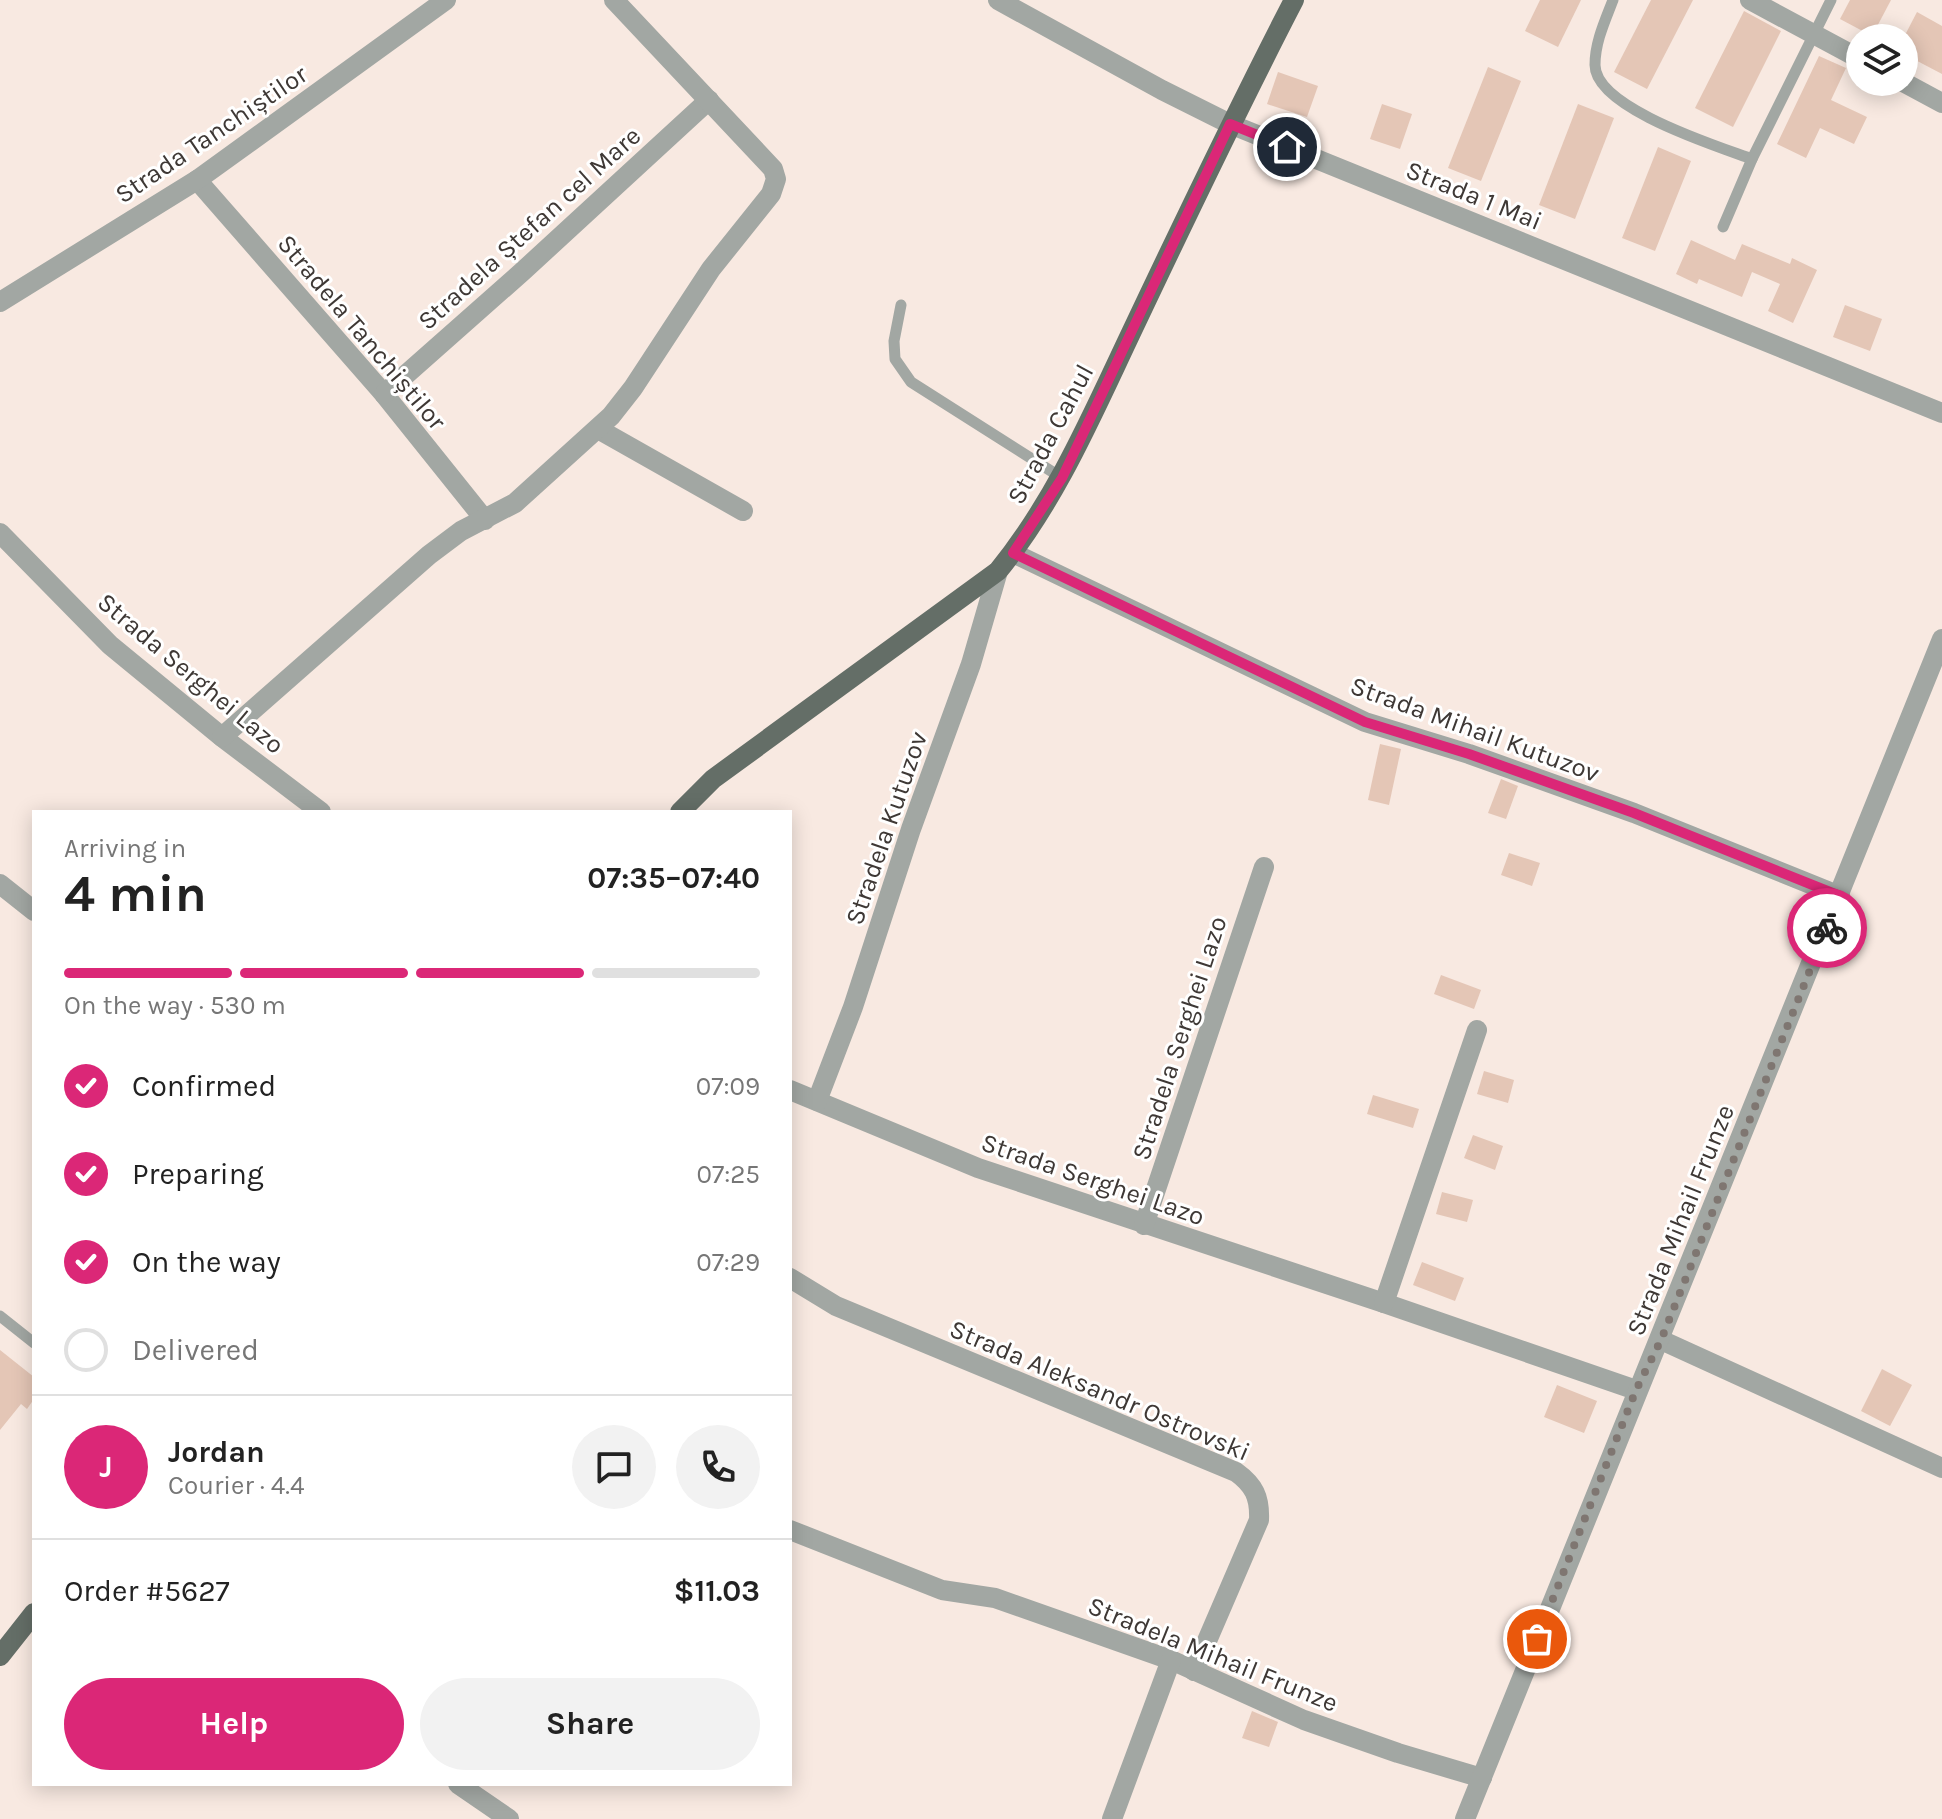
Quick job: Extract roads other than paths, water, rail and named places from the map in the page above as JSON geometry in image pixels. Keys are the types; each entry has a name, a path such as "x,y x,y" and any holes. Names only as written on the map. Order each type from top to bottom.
{"main road":[{"name":"Strada Cahul","path":"682,810 713,779 998,571 1013,553 1062,478 1230,124 1294,0"},
{"path":"0,1656 32,1616"}],"street":[{"name":"Strada Tanchiștilor","path":"0,302 197,180 446,0"},
{"path":"222,737 429,555 461,531 525,495 598,429 633,388 711,269 771,194 776,179 773,169 614,0"},
{"name":"Strada 1 Mai","path":"998,0 1148,83 1230,124 1942,413"},
{"path":"1750,0 1846,51"},
{"path":"1918,90 1942,103"},
{"name":"Stradela Ștefan cel Mare","path":"384,394 709,100"},
{"name":"Stradela Tanchiștilor","path":"197,180 384,394 485,520"},
{"path":"598,429 743,511"},
{"name":"Strada Serghei Lazo","path":"0,533 110,645 222,737 318,810"},
{"name":"Strada Mihail Kutuzov","path":"1013,553 1365,722 1469,754 1634,813 1840,896"},
{"name":"Stradela Kutuzov","path":"817,1101 853,1007 911,829 971,664 998,571"},
{"name":"Strada Mihail Frunze","path":"1465,1819 1942,639"},
{"name":"Stradela Serghei Lazo","path":"1144,1225 1264,867"},
{"path":"0,884 32,909"},
{"path":"1384,1303 1477,1030"},
{"name":"Strada Serghei Lazo","path":"792,1091 978,1168 1636,1390"},
{"name":"Strada Aleksandr Ostrovski","path":"792,1279 836,1306 1236,1472 1249,1481 1260,1505 1259,1520 1194,1671"},
{"path":"1661,1340 1942,1468"},
{"name":"Stradela Mihail Frunze","path":"792,1531 942,1590 995,1598 1171,1660 1304,1720 1482,1778"},
{"path":"1112,1819 1171,1660"},
{"path":"461,1786 509,1819"}],"lane":[{"path":"1613,0 1599,37 1594,68 1606,89 1656,122 1752,159"},
{"path":"1723,227 1752,159 1831,0"},
{"path":"901,305 894,341 895,359 911,382 1062,478"},
{"path":"0,1316 32,1341"}]}
